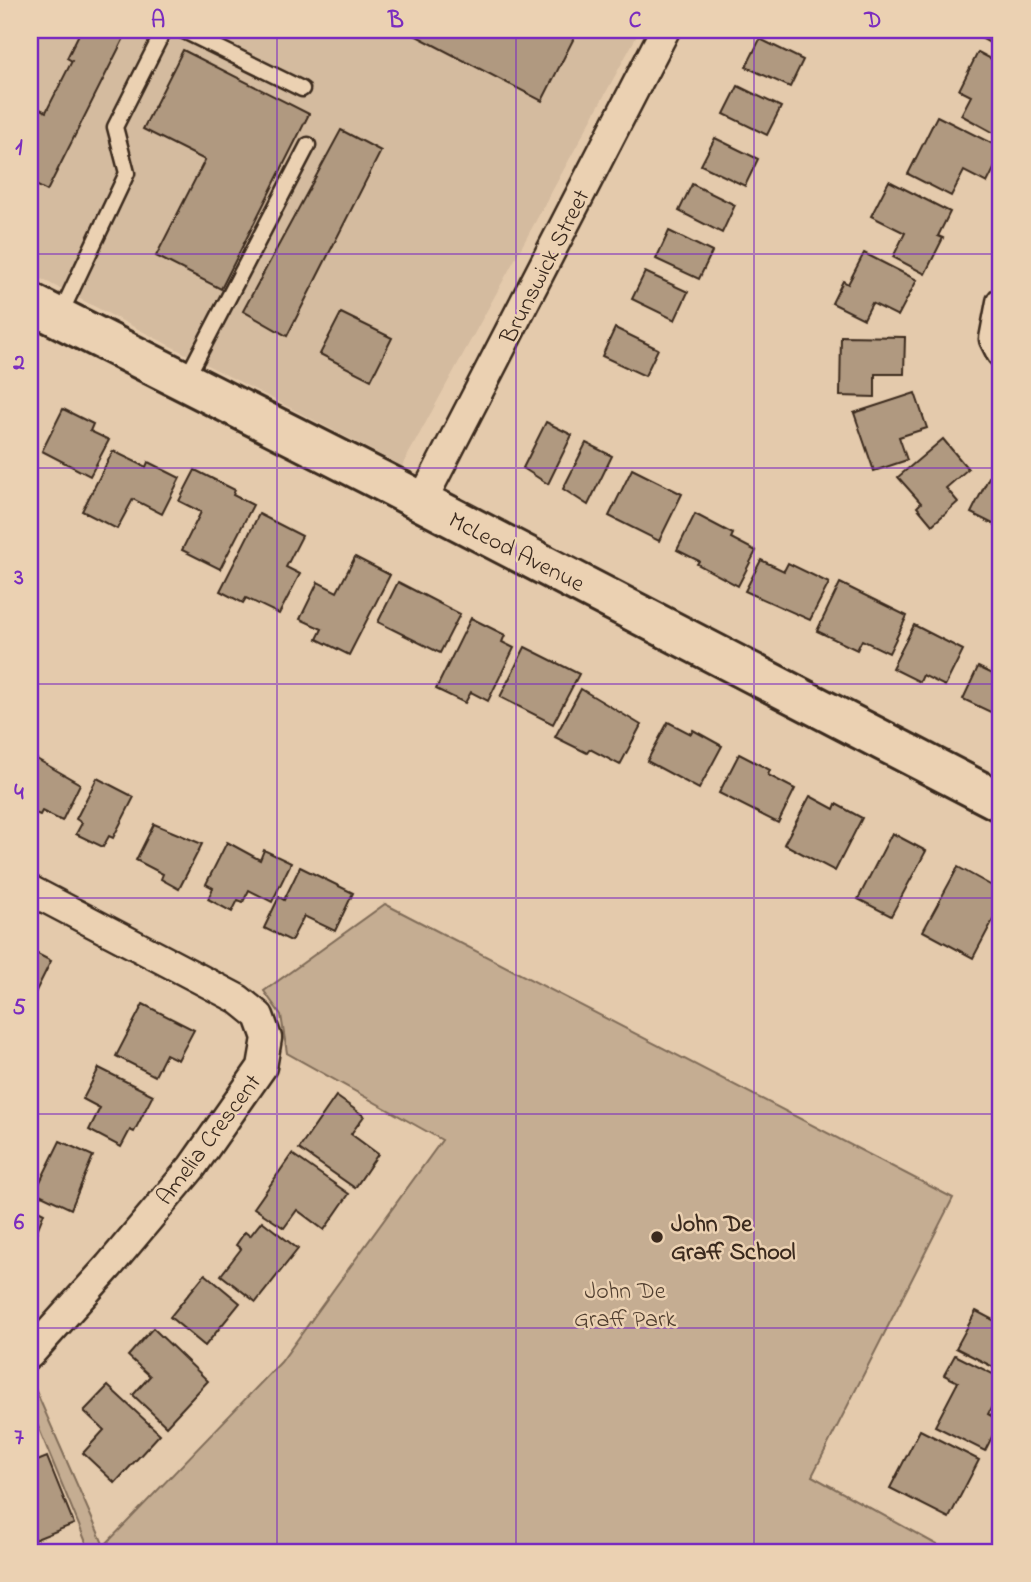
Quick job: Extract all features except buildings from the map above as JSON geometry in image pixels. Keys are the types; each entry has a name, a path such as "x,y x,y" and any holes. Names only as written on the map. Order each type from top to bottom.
{"street":[{"name":"Brunswick Street","path":"422,501 665,30"},
{"path":"1001,302 994,339 1001,353"},
{"name":"McLeod Avenue","path":"44,311 422,501 1001,802"},
{"name":"Amelia Crescent","path":"30,890 238,999 259,1016 267,1038 262,1067 192,1167 30,1354"}],"lane":[{"path":"44,311 127,173 115,127 164,30"},
{"path":"183,30 302,89"},
{"path":"184,382 308,145"}],"shaded area":[{"path":"30,30 640,30 402,466 30,273"}],"green space":[{"name":"John De Graff Park","path":"385,904 953,1198 812,1476 950,1552 90,1552 30,1407 30,1383 32,1382 104,1546 281,1362 442,1140 287,1053 281,1015 264,991"}],"place":[{"name":"John De Graff School","path":"657,1237"}]}
